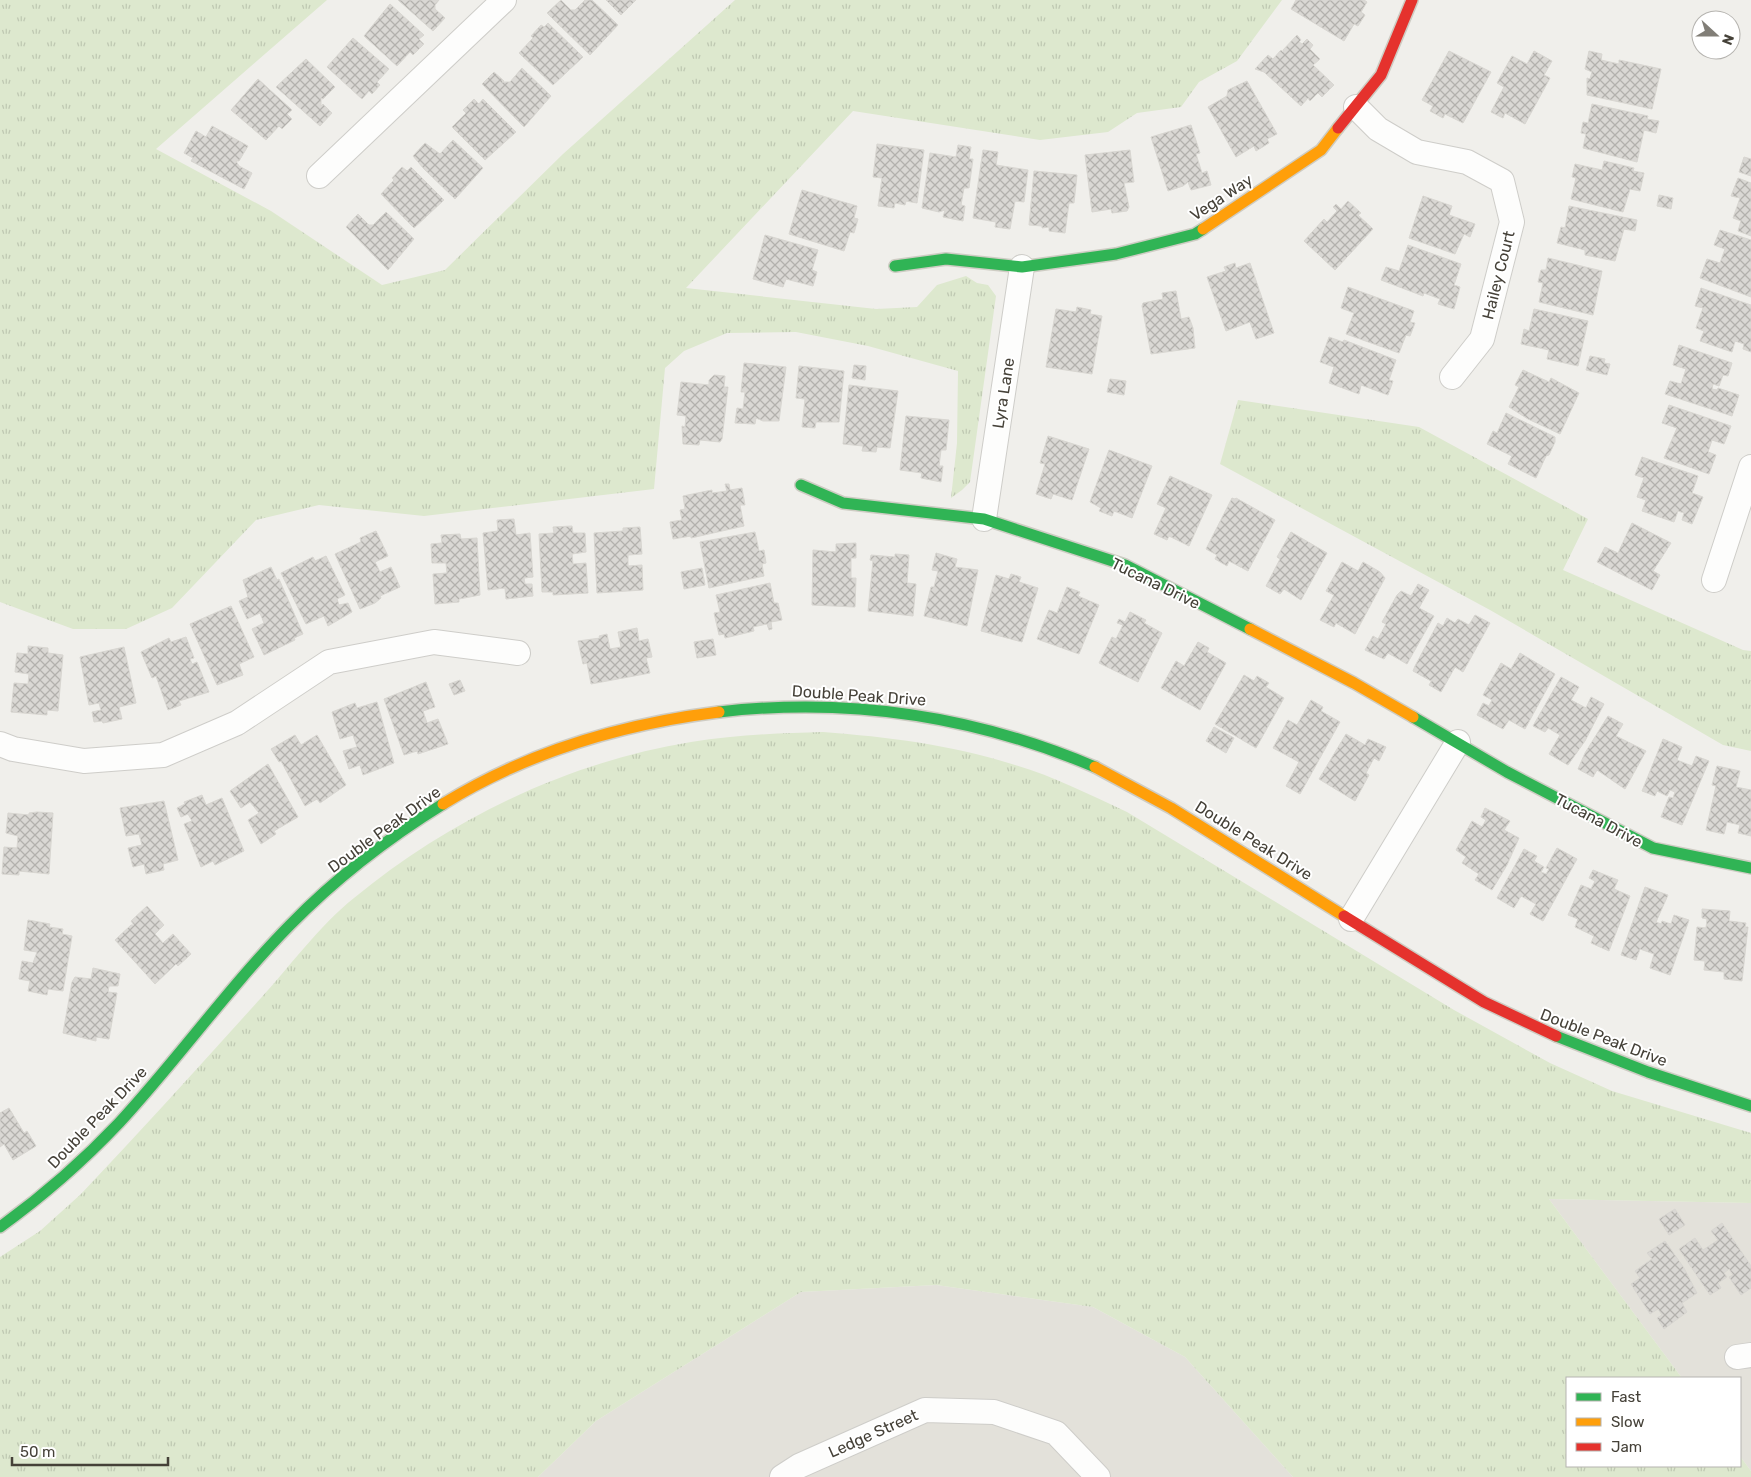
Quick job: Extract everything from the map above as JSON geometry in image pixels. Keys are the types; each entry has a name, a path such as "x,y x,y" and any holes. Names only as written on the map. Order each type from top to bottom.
{"street":[{"path":"319,176 504,0"},
{"name":"Vega Way","path":"895,266 946,259 1022,267 1116,254 1196,234 1321,150 1381,75 1412,0"},
{"name":"Hailey Court","path":"1356,107 1378,129 1418,152 1468,162 1502,181 1512,222 1482,338 1452,377"},
{"name":"Lyra Lane","path":"984,519 1022,267"},
{"path":"1714,580 1751,467"},
{"name":"Tucana Drive","path":"801,485 843,503 984,519 1125,565 1354,683 1507,772 1653,848 1751,868"},
{"path":"0,744 13,749 84,761 163,755 237,723 329,662 434,642 518,653"},
{"name":"Double Peak Drive","path":"0,1227 53,1186 88,1155 122,1120 284,931 317,899 360,863 418,820 476,784 564,746 644,725 731,710 821,706 908,713 998,731 1073,758 1128,783 1351,919 1456,986 1524,1023 1614,1061 1751,1106"},
{"path":"1351,919 1458,742"},
{"name":"Ledge Street","path":"782,1477 799,1466 924,1410 994,1412 1056,1433 1098,1477"}],"shaded area":[{"path":"1549,1199 1751,1203 1751,1471 1741,1457 1741,1377 1681,1377"},
{"path":"936,1285 1093,1307 1185,1357 1293,1477 538,1477 596,1421 801,1292"}],"green space":[{"path":"0,0 327,0 156,149 271,211 382,285 445,270 563,154 735,0 1282,0 1237,61 1199,82 1181,107 1137,113 1108,132 1040,140 853,111 686,288 876,309 917,307 937,285 966,276 977,283 988,285 996,296 970,482 951,498 957,443 958,371 868,346 796,332 727,333 684,351 665,368 654,489 424,516 319,505 256,520 172,608 126,629 73,629 0,602"},
{"path":"1238,400 1419,427 1588,519 1563,570 1743,650 1751,651 1751,751 1723,745 1490,610 1220,464"},
{"path":"823,732 896,739 968,752 1029,769 1127,812 1454,1010 1550,1063 1612,1091 1751,1133 1751,1203 1549,1199 1681,1377 1566,1377 1566,1467 1741,1467 1741,1457 1751,1471 1751,1477 1293,1477 1185,1357 1093,1307 936,1285 801,1292 596,1421 538,1477 0,1477 0,1257 40,1231 81,1194 261,998 317,933 341,909 391,869 430,843 470,819 556,779 645,751 691,742 757,735"}],"building":[{"path":"398,0 439,0 435,5 435,9 445,18 433,31"},
{"path":"561,0 571,10 575,10 585,0 592,0 618,25 590,55 547,13"},
{"path":"606,0 636,0 621,15"},
{"path":"1296,0 1364,0 1367,2 1361,12 1365,15 1358,26 1354,24 1344,41 1291,9"},
{"path":"390,4 424,35 419,39 424,44 413,55 410,52 397,66 364,36"},
{"path":"548,23 583,57 553,85 519,53 533,38 531,36 541,25 544,27"},
{"path":"1297,35 1301,40 1299,42 1302,44 1307,39 1313,45 1310,49 1320,59 1313,65 1334,85 1322,97 1318,93 1310,101 1308,98 1301,106 1264,72 1255,69 1268,55 1273,59 1281,50 1283,52"},
{"path":"353,38 389,69 377,82 380,85 372,94 369,91 362,99 327,67"},
{"path":"1449,51 1491,72 1463,123 1445,114 1443,118 1430,111 1433,106 1422,100"},
{"path":"1534,51 1552,61 1544,75 1550,78 1525,124 1505,113 1503,118 1491,112 1504,87 1497,83 1512,56 1527,64"},
{"path":"1589,51 1602,54 1601,60 1619,64 1619,60 1661,69 1652,109 1587,95 1587,78 1590,79 1592,72 1585,69"},
{"path":"306,59 335,87 323,99 321,98 321,106 323,104 332,113 320,126 276,87"},
{"path":"522,68 551,96 524,127 482,84 494,72 504,81 502,82 510,82"},
{"path":"258,79 292,110 287,114 292,119 282,129 279,126 266,140 231,110"},
{"path":"1247,81 1277,134 1267,139 1269,143 1256,151 1254,146 1236,157 1208,107 1227,96 1228,90"},
{"path":"474,99 479,104 483,99 516,132 485,160 452,127 466,113 463,110"},
{"path":"1592,104 1648,116 1647,119 1659,121 1656,133 1644,130 1637,162 1583,148 1586,134 1581,133 1583,122 1588,123"},
{"path":"1191,125 1200,153 1196,154 1202,173 1207,171 1211,185 1191,190 1188,182 1183,186 1168,191 1151,137"},
{"path":"212,126 248,146 239,161 236,161 239,166 252,173 244,189 191,161 193,158 184,153 196,131 206,137"},
{"path":"453,140 483,168 455,199 413,156 425,143 440,154"},
{"path":"877,144 924,150 917,203 906,201 905,205 895,203 894,208 878,206 882,178 873,177"},
{"path":"958,145 971,147 969,159 973,159 969,188 964,188 961,205 965,206 963,221 943,217 945,210 939,212 922,208 930,153 956,157"},
{"path":"983,150 998,152 996,165 1028,170 1024,202 1015,201 1010,229 995,227 996,222 973,218"},
{"path":"1130,150 1134,182 1124,183 1129,207 1127,211 1112,213 1111,209 1092,212 1085,155"},
{"path":"1744,157 1751,159 1751,176 1739,172"},
{"path":"1604,161 1634,168 1633,171 1644,173 1640,191 1630,189 1623,212 1571,199 1576,178 1572,177 1575,164 1602,170"},
{"path":"402,167 407,171 411,167 444,200 414,228 381,194 394,180 392,178"},
{"path":"1034,171 1077,175 1074,203 1069,203 1065,233 1049,231 1049,227 1042,228 1042,226 1029,225"},
{"path":"1738,178 1751,183 1751,236 1738,231 1741,221 1733,218 1740,198 1731,196"},
{"path":"802,190 857,206 854,218 858,219 854,233 850,232 844,251 789,234"},
{"path":"1659,195 1673,198 1671,209 1657,206"},
{"path":"1423,196 1452,206 1449,215 1475,224 1470,237 1464,234 1455,254 1409,238"},
{"path":"1348,201 1361,213 1358,215 1373,229 1335,270 1304,241 1324,219 1327,222 1337,211 1333,207 1336,204 1341,209"},
{"path":"1569,206 1637,220 1635,231 1624,229 1615,261 1585,255 1585,250 1557,243 1561,227 1565,228"},
{"path":"386,212 414,239 388,270 346,227 358,214 369,225 373,225"},
{"path":"1720,230 1751,240 1751,297 1700,278 1707,259 1720,263 1725,249 1714,245"},
{"path":"765,235 818,250 812,270 817,272 813,286 786,279 783,287 753,279"},
{"path":"1408,245 1461,264 1454,285 1460,287 1454,309 1438,304 1440,299 1424,293 1423,296 1381,280 1386,267 1399,271"},
{"path":"1548,258 1602,271 1593,315 1539,302 1543,283 1538,282 1541,270 1546,270"},
{"path":"1235,263 1236,268 1250,263 1274,333 1256,339 1250,322 1226,331 1207,277 1226,271 1224,267"},
{"path":"1348,287 1414,311 1410,322 1415,323 1410,336 1406,335 1399,353 1346,334 1354,313 1341,308"},
{"path":"1701,288 1751,305 1751,352 1743,349 1744,344 1735,341 1732,352 1700,341 1704,331 1696,328 1703,308 1695,306"},
{"path":"1176,291 1181,319 1189,317 1193,328 1195,348 1151,354 1143,303 1163,299 1162,293"},
{"path":"1077,307 1091,310 1090,314 1102,316 1092,374 1046,367 1056,309 1076,312"},
{"path":"1534,309 1588,321 1578,366 1547,359 1549,350 1521,344 1524,329 1529,331"},
{"path":"1329,337 1343,342 1344,340 1396,360 1389,380 1393,381 1388,395 1361,385 1359,394 1329,383 1334,367 1320,362"},
{"path":"1679,345 1732,363 1728,376 1723,375 1719,386 1713,384 1712,389 1717,390 1718,388 1739,395 1732,416 1665,394 1670,381 1681,384 1686,369 1673,365"},
{"path":"1590,356 1605,359 1604,363 1610,364 1607,375 1586,370"},
{"path":"744,363 786,367 779,421 763,421 756,418 755,424 735,423 737,408 743,409 745,392 741,392"},
{"path":"854,365 866,366 865,380 852,378"},
{"path":"799,366 844,371 839,422 816,422 815,428 802,427 805,399 796,398"},
{"path":"1523,370 1549,382 1551,378 1579,393 1560,434 1528,419 1509,407 1519,387 1515,385"},
{"path":"714,375 725,376 724,387 728,387 722,439 720,442 700,440 699,445 683,444 682,426 685,427 686,416 677,415 681,382 709,385 709,380"},
{"path":"1110,379 1126,381 1124,395 1107,392"},
{"path":"849,385 898,391 890,448 877,447 876,452 862,451 863,446 843,444"},
{"path":"1669,405 1731,426 1724,444 1712,440 1708,452 1716,455 1709,474 1664,458 1677,428 1662,423"},
{"path":"1506,413 1555,437 1555,442 1549,455 1546,456 1536,478 1508,464 1512,456 1487,444 1493,431 1497,433"},
{"path":"906,416 949,420 946,450 941,450 939,466 943,466 941,482 921,478 922,473 900,470"},
{"path":"1048,436 1089,449 1072,500 1053,494 1051,499 1036,494 1045,464 1040,463"},
{"path":"1109,450 1152,466 1132,518 1114,511 1112,516 1099,511 1101,508 1090,502"},
{"path":"1642,457 1698,476 1692,493 1703,497 1692,524 1682,520 1684,513 1678,511 1674,522 1642,511 1646,500 1637,497 1644,478 1635,475"},
{"path":"1170,476 1212,495 1189,546 1169,536 1167,540 1154,534 1166,508 1157,504"},
{"path":"725,484 729,484 730,490 742,488 745,505 740,505 744,526 691,538 691,536 673,539 670,522 682,520 680,510 685,509 683,496 712,490 712,493 727,491"},
{"path":"1232,498 1236,498 1275,520 1248,571 1229,561 1227,566 1215,559 1217,555 1206,549"},
{"path":"514,519 516,535 530,533 533,577 524,578 525,584 532,584 533,596 506,599 505,588 488,590 483,533 498,531 497,520"},
{"path":"1632,523 1671,543 1653,571 1660,575 1652,590 1597,562 1605,547 1618,553"},
{"path":"572,526 573,533 585,533 586,552 572,554 573,564 586,563 588,593 553,595 553,592 542,592 539,534 554,533 553,527"},
{"path":"640,527 642,554 628,555 628,566 642,565 643,590 597,593 594,533 623,531 623,528"},
{"path":"376,531 388,556 375,562 380,572 391,567 400,587 380,596 381,598 375,603 360,609 335,554 361,542 360,538"},
{"path":"755,532 759,551 764,550 766,563 762,564 764,576 709,588 700,542"},
{"path":"1291,532 1327,553 1301,600 1284,589 1280,594 1266,586 1280,559 1277,557"},
{"path":"460,534 461,539 477,538 480,595 459,599 459,602 435,604 433,574 447,573 446,563 432,563 431,544 442,543 441,535"},
{"path":"856,543 856,558 851,558 851,578 856,578 855,607 812,605 813,550 836,552 836,544"},
{"path":"936,553 957,559 955,567 978,570 967,626 924,616 931,587 934,587 938,571 932,570"},
{"path":"895,554 909,555 907,583 916,584 913,616 868,611 873,561 870,560 871,555 895,557"},
{"path":"326,556 345,595 337,599 339,605 348,603 352,612 328,626 324,616 306,624 281,573 313,557 315,561"},
{"path":"1342,562 1358,571 1363,562 1380,572 1385,578 1355,634 1336,623 1334,627 1320,620 1334,595 1326,591"},
{"path":"271,567 277,580 279,579 303,634 264,655 252,629 264,623 260,613 247,619 239,601 248,597 243,580"},
{"path":"702,568 705,585 684,589 681,572"},
{"path":"1011,574 1021,577 1019,582 1038,588 1022,642 981,631 996,575 1009,579"},
{"path":"770,583 774,603 778,603 782,620 771,622 772,629 769,630 767,624 753,627 754,631 725,638 724,634 719,635 714,613 720,612 716,595"},
{"path":"1418,584 1429,590 1419,608 1434,616 1407,664 1388,653 1384,659 1365,650 1373,636 1378,639 1386,624 1382,622 1397,595 1401,591 1411,596"},
{"path":"1067,587 1080,592 1078,596 1099,605 1079,654 1037,639 1049,610 1057,613"},
{"path":"231,606 254,657 239,664 243,675 217,685 190,624"},
{"path":"1130,612 1146,620 1144,623 1162,633 1138,682 1099,663 1112,637 1116,639 1123,625 1117,623 1119,619 1125,622"},
{"path":"1475,615 1490,623 1463,672 1455,667 1441,692 1429,685 1432,680 1413,671 1415,666 1438,623 1443,626 1447,618 1455,623 1458,619 1469,625"},
{"path":"637,628 639,641 648,639 652,657 646,658 650,673 591,684 587,663 583,664 578,641 600,638 599,636 607,634 610,649 621,647 618,632"},
{"path":"186,637 194,658 190,659 192,664 197,662 209,692 179,701 181,705 168,710 156,676 152,678 141,652 169,638 171,642"},
{"path":"713,639 716,655 697,658 694,642"},
{"path":"1198,642 1209,648 1207,652 1226,663 1200,710 1161,688 1176,661 1184,666"},
{"path":"28,646 48,648 48,653 63,655 58,711 47,710 47,715 11,712 14,683 28,684 29,674 15,672 17,653 28,654"},
{"path":"124,647 136,703 119,707 122,719 103,723 102,721 94,722 92,712 101,710 99,703 89,705 80,657"},
{"path":"1520,653 1555,674 1525,729 1509,720 1503,729 1477,715 1483,703 1489,706 1492,700 1483,695 1501,663 1511,669"},
{"path":"1244,675 1254,681 1257,676 1269,683 1266,687 1284,698 1256,748 1215,724"},
{"path":"1561,677 1579,687 1571,700 1586,708 1591,697 1604,704 1585,741 1568,765 1549,754 1560,735 1548,728 1545,732 1533,726"},
{"path":"460,680 465,691 454,695 449,684"},
{"path":"426,682 435,707 423,711 427,723 438,719 448,744 418,754 417,751 404,755 384,699"},
{"path":"1311,700 1323,707 1321,711 1340,722 1300,794 1286,786 1299,762 1273,748 1288,720 1297,725"},
{"path":"377,702 394,763 363,775 360,765 349,769 343,751 357,747 353,735 340,739 332,712 355,703 357,708"},
{"path":"1608,716 1623,724 1616,736 1646,751 1625,789 1597,770 1593,777 1578,769 1585,753"},
{"path":"1214,727 1234,738 1226,753 1206,741"},
{"path":"1346,734 1365,745 1368,739 1386,747 1379,761 1374,758 1366,773 1369,775 1355,801 1319,779"},
{"path":"295,735 301,745 317,735 346,785 320,803 317,799 305,806 281,761 279,762 271,749"},
{"path":"1663,739 1682,747 1677,760 1692,766 1696,756 1709,761 1682,825 1661,817 1669,797 1673,798 1675,792 1670,790 1667,796 1657,791 1655,796 1642,791"},
{"path":"268,764 298,817 274,831 276,834 261,844 248,820 259,813 250,802 241,808 230,791"},
{"path":"1717,766 1740,771 1736,787 1751,790 1751,836 1738,833 1740,825 1727,822 1724,834 1706,830 1716,786 1712,785"},
{"path":"202,795 206,805 222,798 244,851 215,865 213,861 201,867 184,824 192,821 188,814 181,817 177,808 185,804 184,802"},
{"path":"164,801 178,860 163,864 164,870 146,874 144,864 133,867 128,848 142,845 139,834 126,836 120,808"},
{"path":"1485,808 1510,821 1504,830 1519,838 1507,865 1492,890 1475,880 1479,874 1462,863 1466,857 1456,850 1472,821 1482,827 1486,820 1481,817"},
{"path":"8,813 29,815 29,813 53,813 49,874 19,871 19,875 2,874 4,847 17,848 18,836 6,833"},
{"path":"1557,848 1577,859 1543,921 1530,914 1536,904 1521,896 1514,908 1497,898 1524,849 1537,856 1534,861 1544,867 1541,872 1546,874 1549,869 1546,868"},
{"path":"1593,870 1618,880 1614,889 1630,896 1609,951 1591,943 1594,936 1575,927 1578,919 1568,915 1581,885 1591,889 1595,881 1589,878"},
{"path":"1645,887 1668,895 1656,922 1661,924 1662,921 1671,924 1674,915 1689,920 1670,975 1650,968 1654,954 1640,949 1636,960 1621,955"},
{"path":"147,906 164,925 155,934 163,943 173,934 191,954 178,966 176,964 155,984 115,940 131,925 134,925 131,921"},
{"path":"1702,909 1730,911 1729,921 1746,923 1745,927 1748,927 1742,981 1724,979 1724,972 1704,970 1705,961 1694,960 1697,927 1706,928 1707,919 1702,918"},
{"path":"28,920 50,924 49,927 63,929 62,934 72,936 63,991 48,989 47,995 28,991 30,981 19,979 22,961 33,963 37,952 24,950"},
{"path":"93,968 120,974 118,986 109,986 108,992 117,993 109,1039 96,1037 96,1041 63,1033 72,982 75,977 91,979"},
{"path":"9,1108 24,1133 27,1131 36,1146 13,1160 4,1144 0,1147 0,1113"},
{"path":"1675,1209 1685,1225 1669,1235 1659,1219"},
{"path":"1722,1223 1751,1266 1751,1288 1741,1295 1729,1277 1733,1275 1729,1269 1724,1273 1727,1277 1718,1283 1721,1288 1710,1295 1679,1249 1695,1238 1703,1250 1718,1240 1711,1231"},
{"path":"1665,1241 1684,1268 1697,1293 1682,1303 1687,1312 1664,1329 1657,1318 1662,1315 1658,1309 1650,1314 1631,1284 1640,1278 1635,1271 1652,1259 1647,1253"}],"traffic: fast":[{"path":"895,266 946,259 1022,267 1116,254 1195,234 1203,229"},
{"path":"801,485 843,503 984,519 1125,565 1250,629"},
{"path":"719,712 815,707 863,709 910,715 957,723 1004,735 1050,749 1095,767"},
{"path":"1413,717 1507,772 1653,848 1751,868"},
{"path":"0,1227 62,1178 119,1123 246,973 307,908 363,860 443,804"},
{"path":"1556,1036 1648,1072 1751,1106"}],"traffic: slow":[{"path":"1203,229 1321,150 1338,128"},
{"path":"1250,629 1354,683 1413,717"},
{"path":"443,804 508,769 576,743 647,724 719,712"},
{"path":"1095,767 1171,808 1344,916"}],"traffic: jam":[{"path":"1338,128 1381,75 1412,0"},
{"path":"1344,916 1484,1002 1556,1036"}]}
